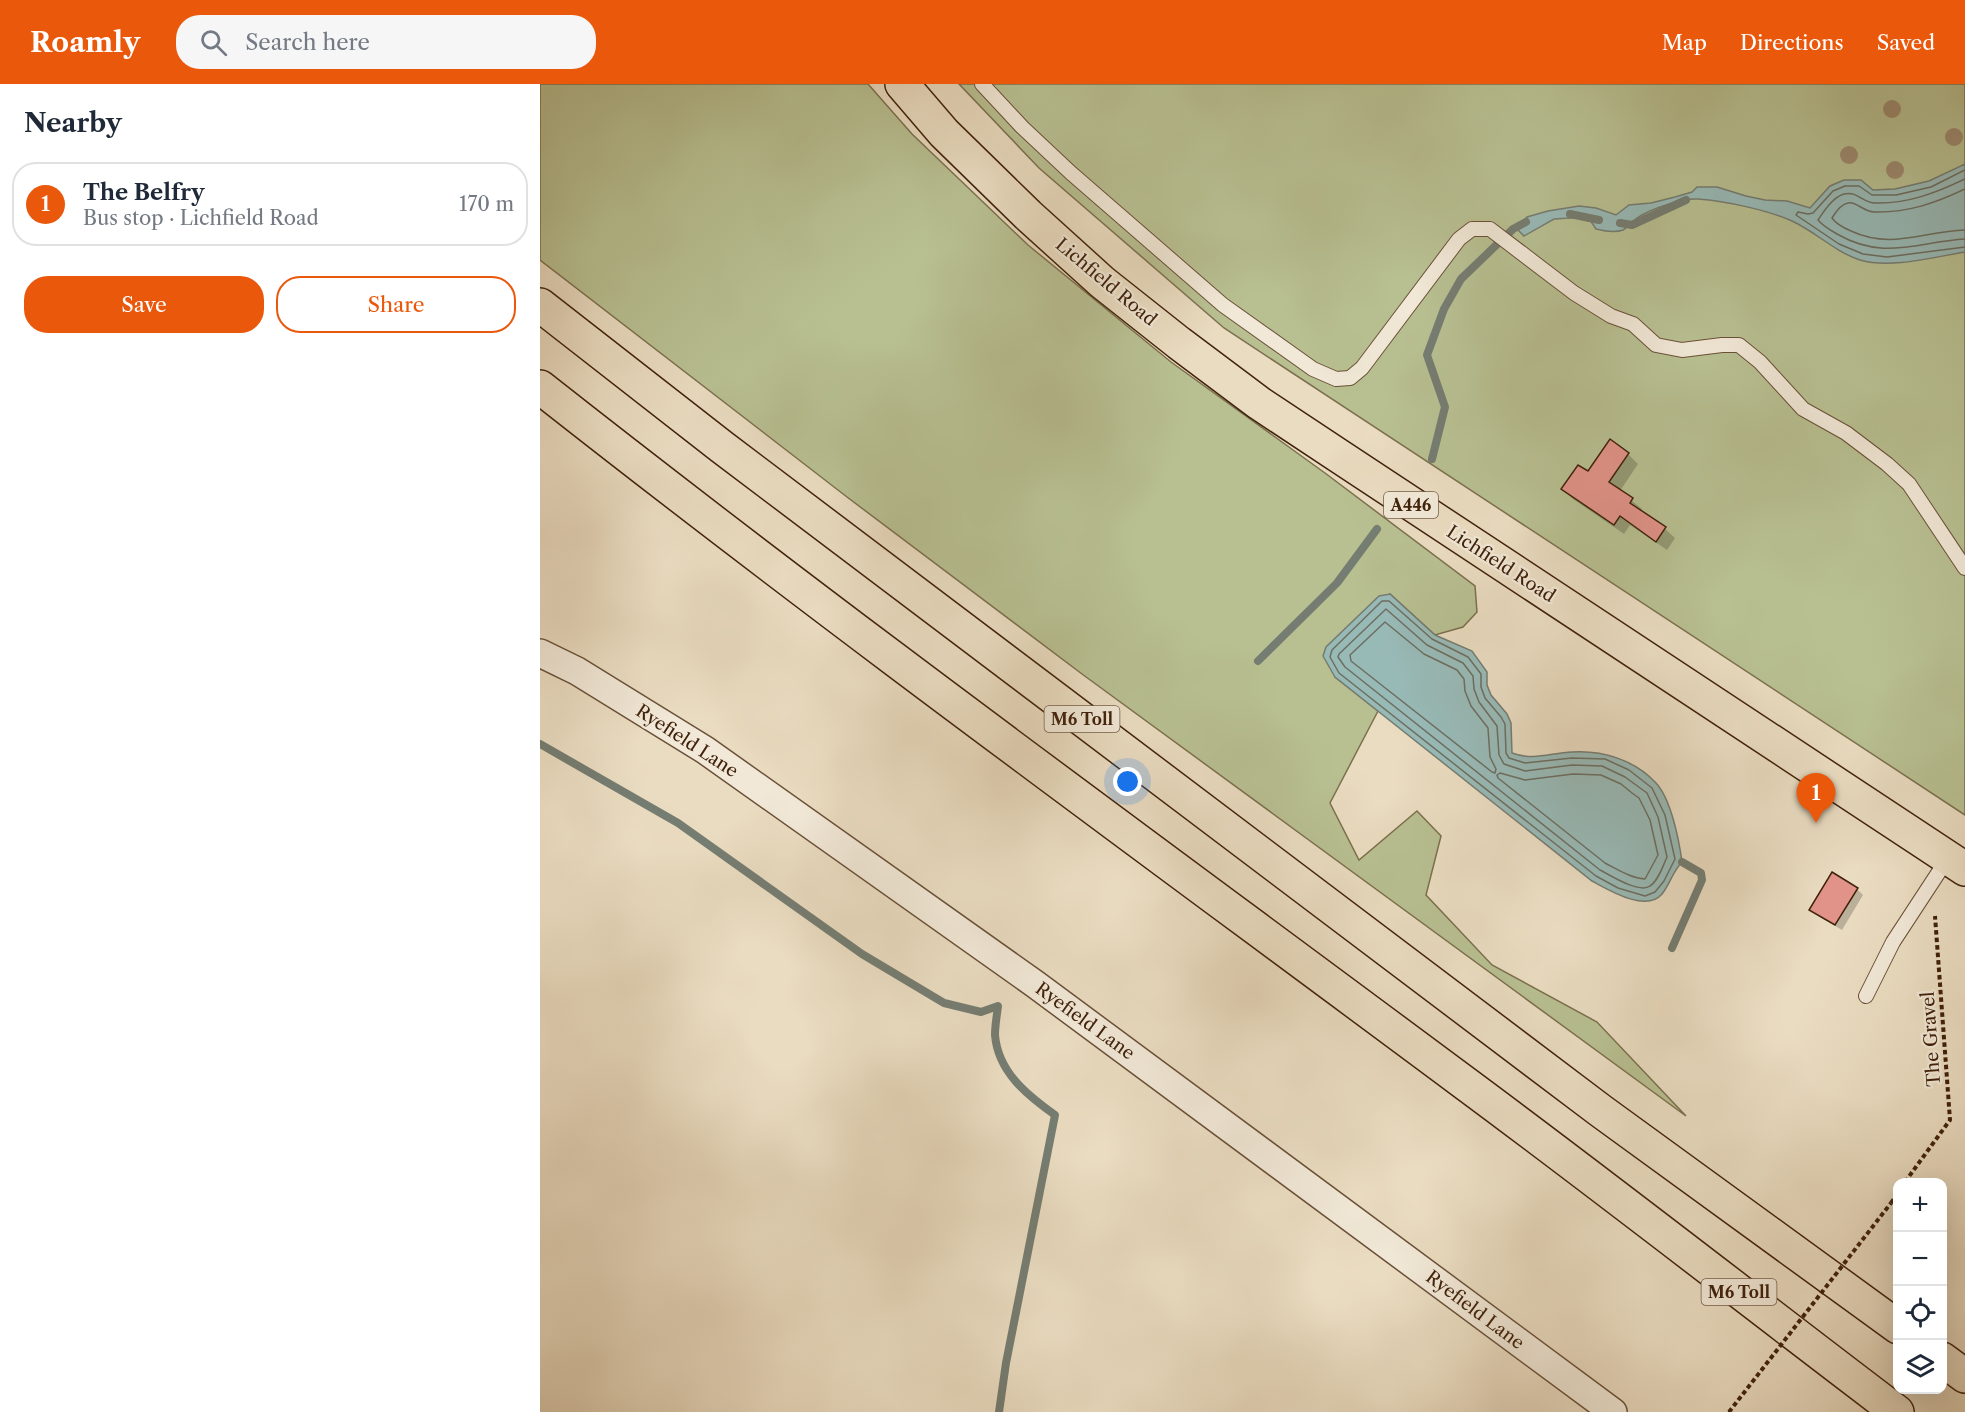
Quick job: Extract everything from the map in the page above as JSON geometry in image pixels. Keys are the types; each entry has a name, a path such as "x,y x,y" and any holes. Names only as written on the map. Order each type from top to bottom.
{"highway":[{"name":"Lichfield Road","path":"902,84 944,133 1028,215 1102,282 1179,344 1259,403 1948,869"},
{"name":"M6 Toll","path":"540,306 722,447 1601,1111 1893,1323"},
{"name":"M6 Toll","path":"540,387 689,504 1466,1084 1897,1412"}],"street":[{"name":"Ryefield Lane","path":"540,653 577,671 705,750 831,839 1035,984 1613,1412"}],"lane":[{"path":"982,84 1022,127 1063,165 1223,305 1313,369 1336,379 1350,378 1362,368 1459,239 1472,229 1490,229 1574,294 1611,316 1633,324 1656,345 1682,350 1739,345 1760,363 1803,409 1846,433 1910,484 1965,568"},
{"path":"1866,996 1893,942 1948,869"}],"path":[{"name":"The Gravel","path":"1908,1178 1950,1120 1948,869"},
{"path":"1728,1412 1893,1200"}],"green space":[{"path":"540,84 868,84 912,134 1028,245 1171,362 1325,473 1475,586 1477,612 1463,627 1435,635 1390,594 1335,677 1378,711 1330,803 1359,860 1417,811 1441,836 1426,895 1492,965 1597,1022 1686,1116 1082,674 847,497 540,260"},
{"path":"959,84 1965,84 1965,815 1224,328 1039,168"}],"water":[{"path":"1965,164 1965,252 1899,263 1860,260 1782,217 1746,207 1698,199 1676,202 1650,211 1620,231 1596,229 1588,217 1554,219 1524,236 1516,228 1527,217 1548,211 1579,206 1596,208 1616,215 1629,205 1675,197 1692,192 1697,187 1717,187 1746,196 1787,201 1810,208 1830,186 1844,180 1861,180 1873,190 1895,189 1929,181"},
{"path":"1390,594 1435,635 1472,651 1487,672 1487,685 1491,695 1507,714 1511,723 1512,753 1528,756 1572,752 1606,755 1638,768 1656,783 1670,809 1682,862 1662,894 1655,899 1637,901 1592,881 1335,677 1323,656 1326,647 1379,596"}],"building":[{"path":"1610,439 1629,453 1609,482 1633,498 1630,503 1666,527 1656,542 1620,516 1614,525 1561,489 1578,465 1588,471"},
{"path":"1832,872 1858,888 1835,925 1809,910"}],"waterway":[{"path":"1620,223 1632,225 1686,200"},
{"path":"1570,214 1599,220"},
{"path":"1432,459 1445,407 1427,355 1444,309 1461,279 1513,229 1526,222"},
{"path":"1258,661 1337,583 1377,529"},
{"path":"540,744 678,823 862,954 944,1003 981,1012 998,1006 995,1035 1002,1060 1025,1091 1055,1115 1006,1363 999,1412"},
{"path":"1672,948 1702,880 1701,873 1682,862"}],"place":[{"name":"The Belfry","path":"1816,823"}]}
